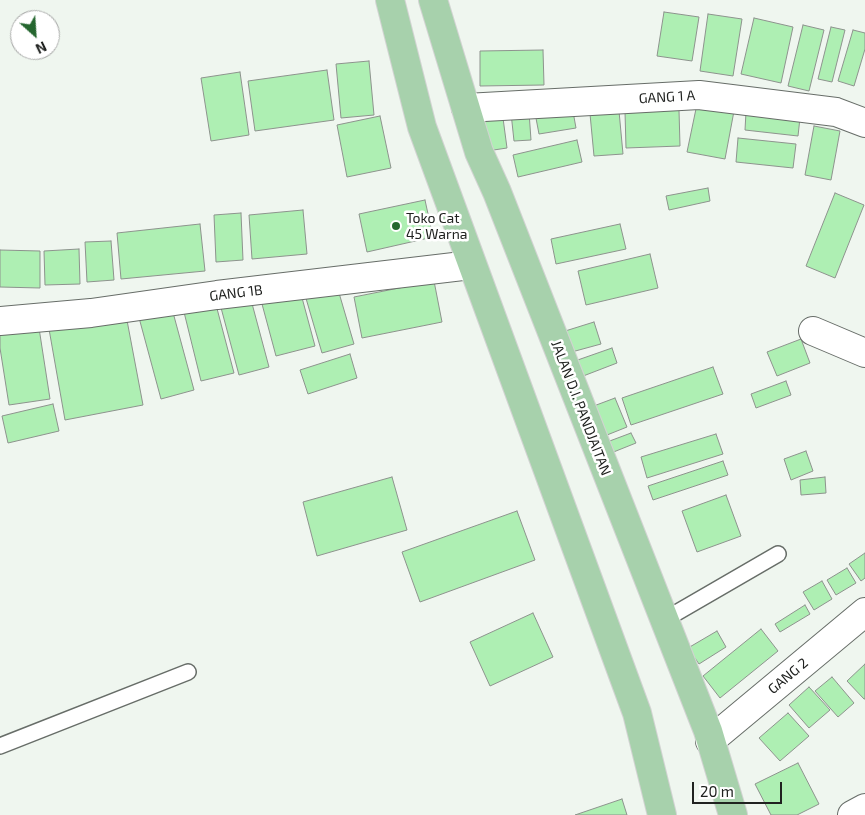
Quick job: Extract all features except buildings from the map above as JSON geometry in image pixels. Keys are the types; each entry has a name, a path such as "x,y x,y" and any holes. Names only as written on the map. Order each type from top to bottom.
{"main road":[{"path":"390,0 422,127 637,713 662,815"},
{"name":"JALAN D.I. PANDJAITAN","path":"433,0 479,152 497,192 664,620 710,741 732,815"}],"street":[{"name":"GANG 1 A","path":"466,108 699,95 836,112 865,122"},
{"name":"GANG 1B","path":"0,321 91,313 217,295 472,265"},
{"path":"813,331 865,353"},
{"name":"GANG 2","path":"710,741 865,612"},
{"path":"852,815 865,808"}],"lane":[{"path":"664,620 778,554"},
{"path":"0,746 188,672"}],"place":[{"name":"Toko Cat 45 Warna","path":"396,226"}]}
